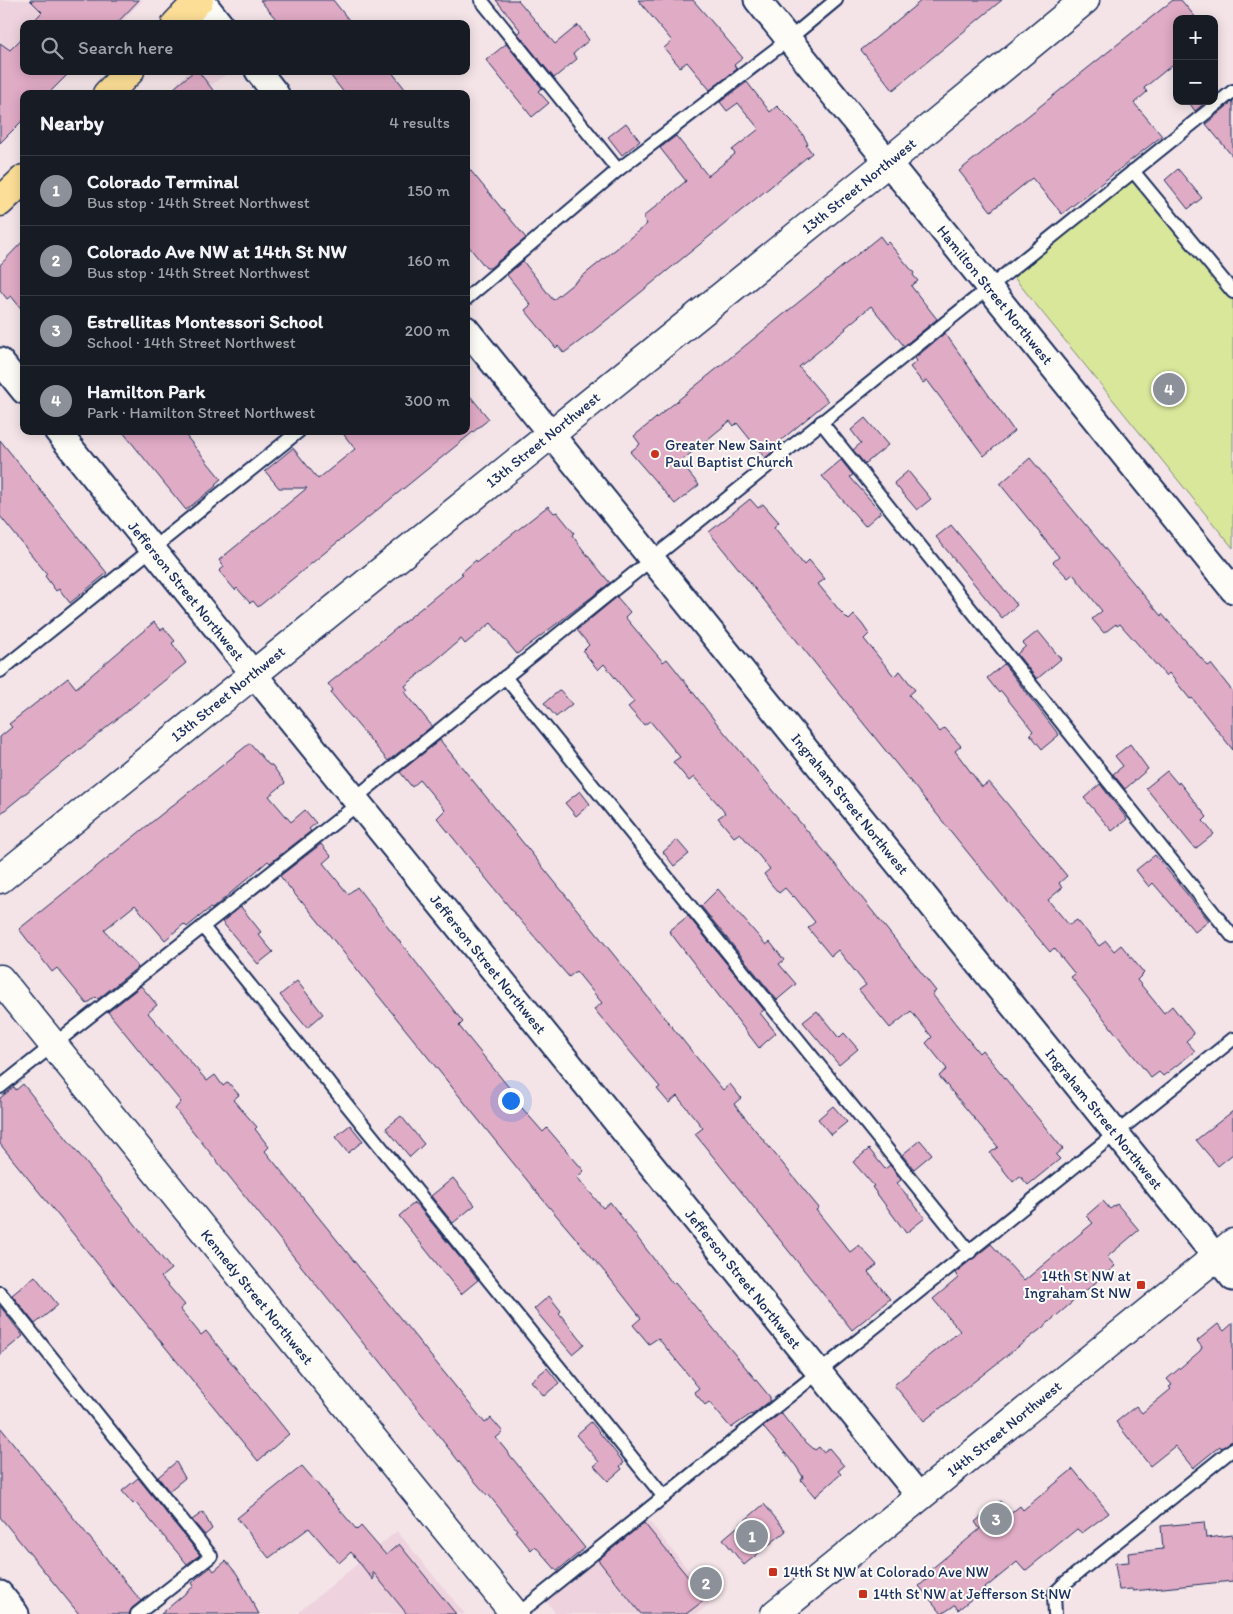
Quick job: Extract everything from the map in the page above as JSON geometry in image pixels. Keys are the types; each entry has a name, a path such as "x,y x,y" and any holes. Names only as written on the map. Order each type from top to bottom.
{"highway":[{"path":"180,20 200,0"},
{"path":"112,90 126,75"},
{"path":"0,202 20,182"}],"street":[{"path":"200,0 217,20"},
{"name":"Hamilton Street Northwest","path":"758,0 1233,590"},
{"name":"13th Street Northwest","path":"0,879 888,162 1085,0"},
{"path":"261,75 273,90"},
{"name":"Ingraham Street Northwest","path":"470,334 1116,1134 1224,1250 1233,1278"},
{"path":"0,361 20,386"},
{"name":"Jefferson Street Northwest","path":"59,435 920,1497"},
{"name":"Kennedy Street Northwest","path":"0,979 516,1614"},
{"name":"14th Street Northwest","path":"775,1614 1224,1250"},
{"path":"0,1594 16,1614"}],"lane":[{"path":"481,0 618,170"},
{"path":"470,295 618,170 789,39 836,0"},
{"path":"0,1087 203,926 356,802 505,677 1233,91"},
{"path":"1133,171 1233,292"},
{"path":"822,422 1233,937"},
{"path":"0,672 151,548 294,435"},
{"path":"505,677 970,1252"},
{"path":"203,926 664,1497"},
{"path":"516,1614 820,1374 1233,1039"},
{"path":"0,1293 211,1556 137,1614"},
{"path":"1055,1614 1054,1594 1065,1583 1233,1450"}],"shaded area":[{"path":"0,0 143,0 123,20 20,20 20,75 68,75 53,90 20,90 20,102 0,143"},
{"path":"185,75 225,75 204,90 171,90"},
{"path":"638,1507 713,1601 697,1614 556,1614 537,1589"},
{"path":"397,1531 465,1614 300,1614 300,1611"}],"green space":[{"path":"1125,181 1140,184 1233,299 1233,548 1012,275"}],"building":[{"path":"30,0 139,0 120,20 35,20 42,12"},
{"path":"260,0 333,0 349,20 277,20"},
{"path":"496,0 518,0 555,44 578,25 589,40 573,54 577,59 554,78 518,34 521,31"},
{"path":"638,0 693,0 743,58 734,65 737,69 710,90 687,62 680,67 664,48 672,41"},
{"path":"922,0 1002,0 893,90 861,50"},
{"path":"1173,0 1181,0 1194,15 1173,15 1173,64 1144,88 1147,92 1134,103 1162,136 1062,214 1032,178 991,211 959,171"},
{"path":"20,40 20,75 67,75 52,90 20,90 20,123 0,143 0,43 10,50"},
{"path":"506,44 542,88 538,91 549,103 532,117 486,60"},
{"path":"189,75 201,75 213,90 172,90"},
{"path":"330,75 394,75 406,90 342,90"},
{"path":"747,82 770,112 777,106 792,121 803,135 808,144 806,145 812,153 592,332 564,353 558,346 556,348 525,310 531,305 507,275 523,261 553,300 647,224 643,217 686,181 660,148 676,136 708,176 735,154 732,150 759,129 738,103 727,111 720,102"},
{"path":"1233,101 1233,157 1206,124"},
{"path":"1191,105 1202,105 1195,111"},
{"path":"626,123 640,141 622,155 608,137"},
{"path":"1178,169 1202,198 1188,209 1165,180"},
{"path":"470,170 526,238 490,268 486,268 470,248"},
{"path":"880,236 886,244 888,242 914,273 913,275 918,281 911,286 937,319 904,346 871,306 799,367 828,401 779,442 781,445 765,458 737,423 734,426 730,421 680,462 699,485 675,504 630,452 640,444 634,436"},
{"path":"20,244 20,307 11,296 7,299 0,290 0,265"},
{"path":"945,333 1014,431 984,456 927,380 923,383 910,367 917,361 915,358"},
{"path":"470,396 489,419 470,434"},
{"path":"865,418 888,445 865,464 853,450 861,443 851,430"},
{"path":"125,435 185,435 221,479 215,484 216,486 186,510"},
{"path":"344,435 469,435 258,607 253,601 250,603 237,588 235,590 219,571 224,567 219,560 307,488 279,488 265,471 293,448 318,479 355,449"},
{"path":"0,440 107,573 70,603 59,589 56,591 45,576 47,574 0,516"},
{"path":"1030,458 1161,616 1162,614 1208,666 1211,664 1233,692 1233,750 1192,698 1190,699 1169,673 1166,676 1120,624 1117,626 1116,624 1104,633 1092,619 1102,611 1073,574 1068,578 1053,562 1059,557 1000,484"},
{"path":"841,460 853,475 850,477 881,512 865,526 822,476"},
{"path":"908,471 931,499 917,510 894,483"},
{"path":"750,499 758,508 763,504 779,522 774,527 804,565 809,560 825,579 818,584 849,620 854,615 862,624 869,634 864,639 894,676 900,671 915,690 909,695 940,732 945,728 961,746 955,751 982,787 989,782 1067,876 1059,883 1062,888 1048,900 1069,925 1077,920 1099,946 1106,941 1114,951 1121,945 1144,973 1137,980 1164,1013 1172,1006 1194,1034 1186,1041 1195,1051 1163,1076 1159,1072 1151,1078 1071,977 1075,974 1054,948 1050,952 1007,901 709,532"},
{"path":"548,506 554,513 557,512 574,533 572,535 610,583 517,654 491,623 465,644 461,639 405,686 408,690 405,692 432,726 388,761 331,693 333,690 328,684 463,574 461,573 476,560 477,562"},
{"path":"951,525 1017,605 1002,618 936,537"},
{"path":"617,597 630,612 625,617 663,662 667,659 719,726 835,864 936,991 932,994 979,1053 982,1050 1063,1149 1056,1155 1060,1159 1028,1185 1020,1176 1013,1182 990,1153 998,1147 939,1076 947,1069 926,1043 932,1037 911,1011 890,1028 859,990 866,985 838,950 831,956 808,928 815,922 794,896 785,888 779,893 771,884 764,874 770,869 740,833 734,837 718,818 725,813 718,804 694,777 689,781 673,762 680,757 650,721 644,725 628,707 634,702 604,664 598,670 583,651 589,645 577,630"},
{"path":"154,622 161,630 164,628 175,641 172,643 186,663 0,814 0,737 12,727 9,724 68,678 76,688"},
{"path":"1038,631 1061,659 1037,679 1017,654 1026,646 1023,643"},
{"path":"1004,664 1059,735 1042,749 1030,734 1033,731 1001,691 999,693 987,678"},
{"path":"560,690 572,704 556,717 544,703"},
{"path":"440,740 723,1090 730,1084 741,1098 734,1104 819,1208 816,1210 850,1252 859,1245 877,1265 868,1272 890,1299 852,1330 695,1134 703,1128 677,1096 669,1103 657,1089 660,1087 594,1009 602,1003 576,971 569,977 515,914 437,818 445,810 420,780 412,787 400,772"},
{"path":"250,743 269,765 272,765 285,783 269,796 291,822 305,810 316,823 309,829 311,831 270,863 268,861 212,909 210,908 187,927 184,924 165,940 135,905 104,930 138,967 98,999 96,997 87,1004 57,968 52,972 19,929"},
{"path":"1130,744 1148,769 1125,789 1113,774 1123,766 1115,756"},
{"path":"1167,771 1178,784 1179,782 1207,817 1203,821 1214,834 1195,849 1146,788"},
{"path":"1100,784 1127,819 1112,831 1084,798"},
{"path":"580,791 590,804 576,816 565,803"},
{"path":"677,840 689,854 674,866 663,852"},
{"path":"321,844 331,856 323,863 348,894 357,887 463,1022 459,1026 511,1090 508,1092 543,1132 547,1128 584,1171 577,1177 603,1208 610,1202 673,1284 675,1282 770,1397 770,1401 731,1428 709,1402 705,1405 694,1392 699,1388 658,1338 649,1344 633,1325 641,1318 608,1276 539,1195 280,876"},
{"path":"1155,855 1209,921 1195,932 1153,883 1149,887 1136,870"},
{"path":"718,889 766,945 770,942 784,960 779,964 796,984 777,1000 701,906"},
{"path":"241,907 261,932 258,934 273,952 258,964 222,922"},
{"path":"688,916 764,1010 760,1013 776,1033 759,1048 669,931"},
{"path":"297,981 323,1014 307,1028 280,995"},
{"path":"141,986 157,1005 148,1013 207,1081 215,1075 223,1086 228,1082 239,1095 233,1100 257,1127 255,1129 269,1147 265,1151 485,1423 491,1418 503,1432 496,1438 585,1548 557,1571 535,1546 531,1550 515,1531 517,1530 488,1494 471,1477 377,1357 375,1358 175,1109 181,1102 108,1012"},
{"path":"817,1011 839,1038 844,1033 858,1049 839,1065 803,1022"},
{"path":"23,1084 171,1269 161,1277 185,1305 180,1309 201,1335 206,1331 289,1434 258,1461 0,1144 0,1098 14,1087 16,1090"},
{"path":"833,1106 847,1122 831,1135 818,1119"},
{"path":"1233,1111 1233,1154 1218,1166 1196,1140"},
{"path":"401,1116 424,1144 410,1157 386,1128"},
{"path":"350,1125 363,1141 348,1153 335,1137"},
{"path":"920,1140 932,1154 914,1169 902,1155"},
{"path":"869,1149 885,1169 890,1165 901,1180 897,1183 925,1218 906,1233 872,1187 874,1186 853,1162"},
{"path":"453,1178 475,1205 453,1223 431,1196"},
{"path":"1103,1201 1110,1209 1117,1204 1139,1230 1107,1257 1115,1266 1042,1328 924,1421 894,1385 960,1331 933,1299 958,1278 955,1273 991,1244 1024,1281 1093,1223 1086,1216"},
{"path":"414,1203 478,1280 461,1294 399,1216"},
{"path":"35,1276 58,1305 35,1324 12,1295"},
{"path":"549,1296 561,1311 559,1313 584,1344 572,1354 534,1309"},
{"path":"0,1306 23,1336 0,1355"},
{"path":"1233,1323 1233,1441 1221,1448 1220,1446 1193,1468 1175,1446 1150,1466 1116,1422 1136,1406 1142,1413 1171,1389 1169,1387 1172,1385 1167,1379 1200,1351 1202,1347 1197,1341 1218,1324 1224,1331"},
{"path":"547,1368 559,1383 544,1396 531,1381"},
{"path":"781,1413 799,1436 815,1450 819,1447 823,1452 829,1448 844,1466 838,1471 841,1474 815,1497 801,1480 803,1477 796,1466 763,1427"},
{"path":"591,1422 624,1463 620,1466 622,1469 608,1481 594,1466 599,1462 576,1435"},
{"path":"0,1427 141,1601 132,1608 129,1614 79,1614 0,1517"},
{"path":"176,1462 185,1478 169,1491 158,1477"},
{"path":"302,1466 357,1530 361,1526 386,1555 399,1544 456,1614 407,1614 373,1572 373,1580 351,1552 339,1563 309,1528 269,1558 237,1518"},
{"path":"1073,1469 1109,1513 1082,1533 1077,1529 1025,1571 1017,1562 958,1610 955,1605 942,1614 919,1586 932,1575 929,1571 980,1529 975,1522 1000,1501 1010,1514 1020,1506 1023,1510"},
{"path":"138,1478 200,1555 187,1564 135,1502 133,1504 122,1491"},
{"path":"764,1504 786,1531 744,1565 723,1539"},
{"path":"203,1512 212,1529 205,1535 192,1520"},
{"path":"1204,1522 1206,1538 1233,1535 1233,1581 1133,1591 1132,1589 1119,1590 1115,1563 1129,1562 1128,1553 1163,1549 1161,1526"},
{"path":"644,1523 706,1599 686,1614 641,1614 598,1560"},
{"path":"226,1561 237,1574 259,1614 161,1614 194,1586 192,1583 198,1577 211,1567 214,1571"}],"place":[{"name":"Hamilton Park","path":"1169,389"},
{"name":"Greater New Saint Paul Baptist Church","path":"655,454"},
{"name":"14th St NW at Ingraham St NW","path":"1141,1285"},
{"name":"Estrellitas Montessori School","path":"996,1519"},
{"name":"Colorado Terminal","path":"752,1536"},
{"name":"14th St NW at Colorado Ave NW","path":"773,1572"},
{"name":"Colorado Ave NW at 14th St NW","path":"706,1583"},
{"name":"14th St NW at Jefferson St NW","path":"863,1594"}]}
